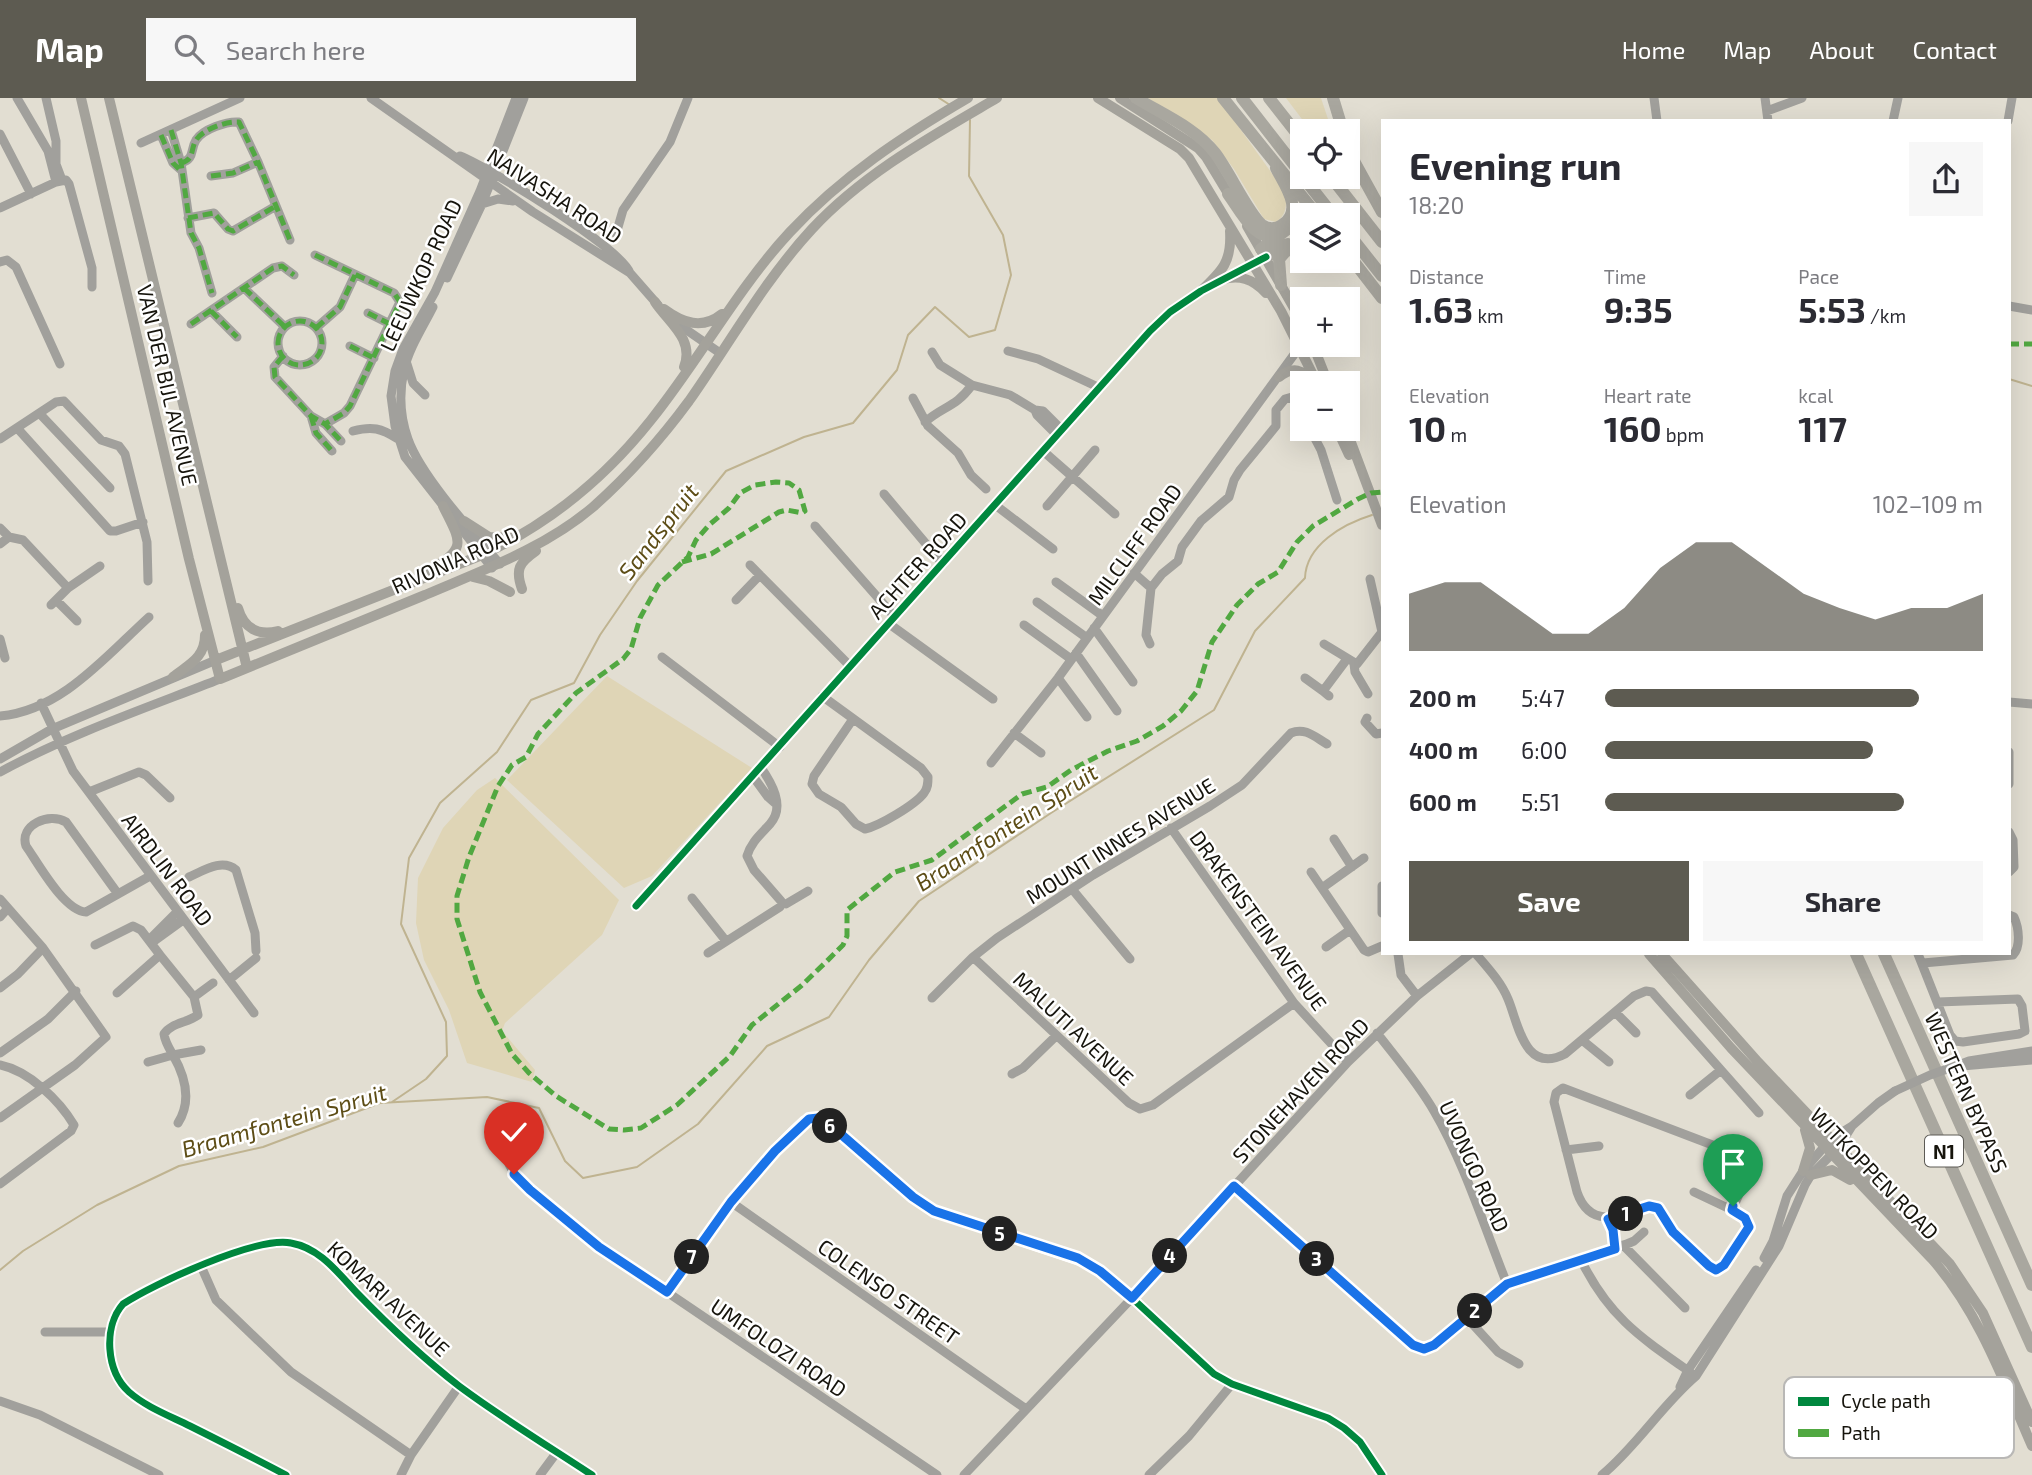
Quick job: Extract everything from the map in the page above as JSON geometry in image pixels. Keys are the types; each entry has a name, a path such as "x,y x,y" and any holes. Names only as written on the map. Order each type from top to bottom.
{"highway":[{"path":"1136,98 1209,146 1256,218 1269,228 1277,228 1290,218 1292,208 1289,191 1268,154"},
{"path":"1223,98 1307,203"},
{"path":"1242,98 1290,159"},
{"path":"1269,98 1290,125"},
{"path":"1333,98 1339,119"},
{"path":"1263,253 1294,219 1297,203 1294,192 1276,168"},
{"path":"1360,172 1381,210"},
{"path":"1313,189 1324,203"},
{"path":"1340,189 1381,241"},
{"path":"1228,194 1259,233 1271,238 1283,233"},
{"path":"1263,253 1290,244"},
{"path":"1360,248 1381,275"},
{"path":"1281,285 1279,259 1290,249"},
{"path":"1360,270 1381,297"},
{"path":"1360,273 1370,283"},
{"name":"N1","path":"1856,955 2032,1347"},
{"name":"WESTERN BYPASS","path":"1884,955 2032,1285"}],"main road":[{"name":"VAN DER BIJL AVENUE","path":"81,98 220,679"},
{"name":"VAN DER BIJL AVENUE","path":"109,98 247,668"},
{"name":"RIVONIA ROAD","path":"216,660 485,553 551,516 591,485 644,429 744,288 789,232 818,203 880,153 968,98"},
{"name":"RIVONIA ROAD","path":"220,679 471,577 568,526 592,508 651,450 781,267 811,230 863,183 936,134 997,98"},
{"path":"1098,98 1183,151 1203,178 1248,264 1290,327"},
{"path":"1121,98 1198,148 1290,301"},
{"path":"1200,291 1228,260 1231,247 1230,226"},
{"path":"1221,280 1236,276 1247,279 1263,289 1280,311"},
{"path":"655,302 679,319 701,324 719,316 744,288"},
{"path":"655,302 681,334 687,350 685,367 664,403"},
{"path":"1279,377 1290,370 1300,371"},
{"path":"1342,441 1367,495 1375,506"},
{"path":"1351,441 1381,522"},
{"path":"395,591 447,561 454,554 457,537 443,506"},
{"path":"464,521 489,537 516,538"},
{"path":"522,590 517,575 518,567 541,547 546,538"},
{"path":"219,549 240,616 247,626 256,632 268,634 306,624"},
{"path":"471,577 489,580 510,592"},
{"path":"173,677 202,652 205,623"},
{"name":"WITKOPPEN ROAD","path":"1650,955 1798,1120 1832,1146 1919,1228 1969,1289 1983,1312 2012,1377"},
{"name":"WITKOPPEN ROAD","path":"1662,955 1832,1146 1879,1205 1939,1267 1965,1302 2000,1377"},
{"path":"1798,1120 1808,1136 1810,1146 1807,1173 1825,1170 1837,1172 1879,1205"},
{"name":"WITKOPPEN ROAD","path":"2014,1382 2032,1422"},
{"name":"WITKOPPEN ROAD","path":"2014,1407 2032,1446"}],"street":[{"path":"17,98 50,156 52,170 59,181"},
{"path":"46,98 53,129 59,181"},
{"path":"141,144 240,98"},
{"name":"NAIVASHA ROAD","path":"370,98 454,155 612,251 668,316 720,353"},
{"name":"LEEUWKOP ROAD","path":"485,553 421,463 408,440 400,395 406,362 482,204 516,98"},
{"name":"LEEUWKOP ROAD","path":"496,566 443,506 405,457 398,439 391,396 398,360 435,292 524,98"},
{"path":"616,234 623,210 670,142 688,98"},
{"path":"1654,98 1657,119"},
{"path":"1765,98 1768,116 1802,98"},
{"path":"1893,119 1898,98"},
{"path":"2008,119 2012,98"},
{"path":"182,167 192,156 196,140 202,134 236,121 243,126 290,240"},
{"path":"37,134 53,129"},
{"path":"165,133 182,167 191,233 199,248 212,293"},
{"path":"0,134 32,194"},
{"path":"211,176 233,173 258,162"},
{"name":"NAIVASHA ROAD","path":"489,176 522,204 630,273"},
{"path":"0,208 59,181 68,182 92,268 92,287"},
{"path":"482,204 503,198 522,204"},
{"path":"188,218 214,213 228,229 236,230 276,206"},
{"name":"ACHTER ROAD","path":"636,906 1160,321 1200,291 1263,253"},
{"path":"315,256 397,295 400,302 350,406 344,413 325,424"},
{"path":"0,262 7,260 16,267 60,363"},
{"path":"191,324 279,266 294,275"},
{"path":"316,328 340,307 355,275"},
{"path":"244,288 285,327"},
{"path":"2011,306 2032,310"},
{"path":"211,310 237,337"},
{"path":"368,313 390,324"},
{"path":"300,321 316,328 322,340 315,359 309,363 295,364 283,356 278,345 285,327 300,321"},
{"path":"350,346 374,358"},
{"path":"1008,351 1047,363 1100,388"},
{"path":"932,352 937,363 972,385 1010,396 1035,410 1043,411 1060,433"},
{"path":"283,356 274,368 275,377 311,416 325,424 341,441"},
{"name":"MILCLIFF ROAD","path":"991,763 1058,678 1293,357"},
{"path":"406,362 412,383 425,395"},
{"path":"925,422 935,413 959,401 972,385"},
{"path":"1150,644 1146,635 1151,588 1162,574 1178,561 1182,547 1201,522 1229,497 1240,470 1276,426 1276,410 1290,397"},
{"path":"913,398 925,422 958,453 971,475 986,489"},
{"path":"0,439 56,402 64,401 101,440 119,446 128,461 143,522 147,542 148,581"},
{"path":"40,414 110,488"},
{"path":"311,416 316,433 332,451"},
{"path":"353,431 366,427 377,428 398,439"},
{"path":"18,429 110,531 143,522"},
{"path":"1316,441 1337,500"},
{"path":"1047,506 1096,450"},
{"path":"1043,451 1115,514"},
{"path":"884,494 943,564"},
{"path":"994,504 1053,550"},
{"path":"815,526 891,620 993,699"},
{"path":"0,528 9,537 23,540 68,588"},
{"path":"0,544 9,537"},
{"path":"750,565 850,666"},
{"path":"77,621 53,603 68,588 100,566"},
{"path":"1134,573 1151,588"},
{"path":"736,600 760,575"},
{"path":"1370,579 1381,628"},
{"path":"1056,582 1103,616"},
{"path":"1037,602 1087,638"},
{"path":"0,716 40,704 72,687 149,617"},
{"path":"1024,625 1074,656 1117,711"},
{"path":"1094,628 1133,682"},
{"path":"1305,678 1326,693 1350,662 1361,660 1381,633"},
{"path":"0,639 5,659"},
{"path":"1324,644 1350,662 1368,694"},
{"path":"662,657 780,747"},
{"name":"RIVONIA ROAD","path":"52,729 216,660"},
{"path":"1058,678 1087,717"},
{"name":"RIVONIA ROAD","path":"59,744 135,710 220,679"},
{"path":"822,696 921,768 928,777 927,788 920,798 865,829 856,824 841,807 819,794 812,784 814,776 853,719"},
{"path":"2011,702 2032,704"},
{"name":"AIRDLIN ROAD","path":"40,704 70,767 254,1013"},
{"path":"1367,718 1366,725 1376,734 1381,733"},
{"path":"0,759 52,729"},
{"name":"MOUNT INNES AVENUE","path":"932,998 973,957 997,938 1242,785 1291,733 1301,730 1327,744"},
{"path":"1014,733 1041,753"},
{"path":"0,772 59,744"},
{"path":"760,766 773,787 777,805 774,818 747,856 750,865 782,904"},
{"path":"89,792 135,773 143,773 170,798"},
{"path":"752,775 777,805"},
{"path":"118,894 66,821 49,817 27,830 24,837 26,846 74,909 86,912 118,894 150,876"},
{"name":"DRAKENSTEIN AVENUE","path":"1171,828 1294,1003 1348,1062"},
{"path":"2011,836 2014,867 2011,870"},
{"path":"1334,839 1352,867"},
{"path":"1322,888 1364,859"},
{"path":"189,877 220,865 229,865 236,870 255,933 254,955 228,978"},
{"path":"1311,872 1364,950 1381,946"},
{"path":"1072,889 1130,959"},
{"path":"708,953 782,904 808,891"},
{"path":"692,898 726,941"},
{"path":"0,899 43,948 106,1037 75,1065 0,1118"},
{"path":"0,917 8,908"},
{"path":"150,941 177,912"},
{"path":"1923,963 2013,956 2018,950 2017,923 2011,916"},
{"path":"150,941 184,920"},
{"path":"95,945 133,926 141,930 194,997 198,1015 164,1032 165,1040 182,1074 187,1101 178,1123"},
{"path":"1326,947 1350,930"},
{"path":"0,988 43,948"},
{"path":"1398,955 1401,975 1417,996"},
{"name":"STONEHAVEN ROAD","path":"964,1475 1132,1298 1348,1062 1417,996 1469,955"},
{"path":"1477,955 1503,988 1520,1037 1531,1051 1552,1059 1564,1054 1639,993 1652,992 1759,1114"},
{"path":"1919,955 1950,1035 1958,1042 2025,1031 2022,1006 2015,998 1938,1002"},
{"path":"117,993 160,956"},
{"name":"MALUTI AVENUE","path":"973,957 1135,1108 1146,1108 1294,1003"},
{"path":"194,997 213,983"},
{"path":"0,1053 48,1019 76,991"},
{"path":"1615,1012 1636,1032"},
{"name":"UVONGO ROAD","path":"1377,1034 1412,1077 1436,1113 1507,1284"},
{"path":"1012,1074 1023,1068 1056,1036"},
{"path":"1582,1040 1609,1062"},
{"path":"148,1062 201,1050"},
{"path":"1602,1475 1630,1449 1692,1373 1766,1255 1787,1196 1852,1126 1895,1091 1930,1075 1969,1061 2032,1051"},
{"path":"1958,1066 2032,1060"},
{"path":"0,1065 20,1071 57,1103 74,1125 71,1131 0,1184"},
{"path":"1690,1095 1721,1070"},
{"path":"1694,1192 1745,1218 1749,1227 1724,1265 1716,1270 1673,1232 1656,1206 1608,1219 1583,1205 1554,1102 1556,1093 1563,1088 1744,1157 1750,1163 1751,1170 1732,1210"},
{"path":"667,1292 731,1202 775,1151 809,1119 818,1118 835,1129 913,1197 934,1211 1078,1258 1100,1271 1205,1367 1232,1384 1337,1422 1360,1442 1382,1475"},
{"path":"1566,1150 1599,1146"},
{"name":"UMFOLOZI ROAD","path":"509,1164 523,1184 599,1247 937,1475"},
{"path":"1234,1186 1419,1348 1434,1345 1507,1284 1619,1247 1644,1232"},
{"name":"COLENSO STREET","path":"731,1202 1026,1409"},
{"path":"1608,1219 1619,1247 1685,1308"},
{"name":"KOMARI AVENUE","path":"110,1332 112,1322 123,1304 178,1275 268,1244 285,1242 304,1247 336,1270 383,1321 459,1386 592,1475"},
{"path":"1581,1260 1595,1287 1622,1321 1640,1337 1692,1373"},
{"path":"201,1266 216,1300 282,1364 310,1387 411,1455"},
{"path":"1467,1318 1498,1352 1519,1364"},
{"path":"45,1332 110,1332 114,1366 124,1387 130,1392 156,1409 286,1475"},
{"path":"1149,1475 1189,1436 1232,1384"},
{"path":"401,1475 411,1455 459,1386"},
{"path":"0,1401 40,1415 159,1475"},
{"path":"540,1475 557,1452"}],"shaded area":[{"path":"1148,98 1218,98 1286,193 1285,210 1280,219 1276,222 1264,219 1234,169 1212,140"},
{"path":"1286,98 1321,98 1328,119 1302,119"},
{"path":"607,676 752,768 652,876 624,888 507,780"},
{"path":"495,778 619,900 602,935 505,1023 502,1031 535,1070 532,1082 467,1063 449,1010 424,960 416,923 418,878 443,828 477,790"}],"waterway":[{"name":"Sandspruit","path":"939,98 950,105"},
{"name":"Sandspruit","path":"392,1102 426,1079 447,1056 446,1022 401,924 409,858 440,803 497,752 531,700 574,683 600,635 637,581 726,471 804,437 853,423 897,370 908,335 935,307 969,337 995,330 1011,275 1003,235 969,176 970,120"},
{"name":"Braamfontein Spruit","path":"2011,380 2032,386"},
{"name":"Braamfontein Spruit","path":"0,1270 23,1251 97,1205 179,1166 263,1147 380,1103 487,1097 539,1108 565,1161 583,1178 637,1167 698,1124 767,1046 829,1017 869,960 919,901 1051,813 1214,710 1255,631 1305,578 1307,566 1319,546 1338,530 1372,515"}],"marked path":[{"path":"181,163 190,157 196,140 204,132 222,124 239,122 290,240"},
{"path":"171,130 181,163 191,233 199,248 212,293"},
{"path":"161,135 173,163 179,169"},
{"path":"211,176 233,173 258,162"},
{"path":"188,218 214,213 233,231 276,206"},
{"path":"315,255 394,293 400,302 350,406 344,413 325,424"},
{"path":"191,324 273,268 282,266 294,275"},
{"path":"316,328 340,307 355,275"},
{"path":"244,288 285,327"},
{"path":"211,311 237,337"},
{"path":"368,313 390,324"},
{"path":"300,321 315,328 322,343 315,358 300,365 285,358 278,343 285,328 300,321"},
{"path":"2011,344 2032,344"},
{"path":"350,346 374,358"},
{"path":"283,356 274,367 275,377 311,416 325,424 341,441"},
{"path":"311,416 316,433 332,451"},
{"path":"776,482 789,483 799,490 805,511 802,513 787,510 779,512 711,554 683,562 696,540 729,508 740,493 755,485 776,482"},
{"path":"683,562 658,585 640,618 631,649 623,659 576,693 538,734 526,757 512,765 498,786 469,857 457,896 457,919 480,992 512,1054 556,1096 609,1129 641,1128 677,1105 730,1056 752,1025 801,986 843,945 847,936 847,910 895,872 932,860 1022,794 1047,787 1071,770 1108,751 1137,741 1163,726 1181,711 1197,691 1212,642 1237,605 1258,584 1278,572 1297,542 1313,526 1358,499 1381,492"}],"cycle path":[{"path":"636,906 1150,331 1170,312 1201,291 1266,257"},
{"path":"667,1292 731,1203 784,1140 804,1121 814,1118 823,1120 913,1197 934,1211 1090,1264 1132,1298 1214,1374 1232,1384 1328,1418 1360,1442 1382,1475"},
{"path":"286,1475 150,1407 129,1392 116,1373 110,1349 112,1324 123,1304 180,1274 231,1254 275,1243 301,1246 328,1262 394,1330 459,1386 592,1475"}],"route":[{"path":"514,1174 599,1247 667,1292 731,1202 804,1121 814,1118 835,1129 925,1206 962,1222 1078,1258 1100,1271 1132,1298 1234,1186 1413,1345 1424,1349 1434,1345 1507,1284 1615,1249 1613,1230 1608,1219 1649,1206 1658,1208 1673,1232 1709,1266 1719,1269 1749,1227 1745,1218 1732,1210 1733,1206"}]}
